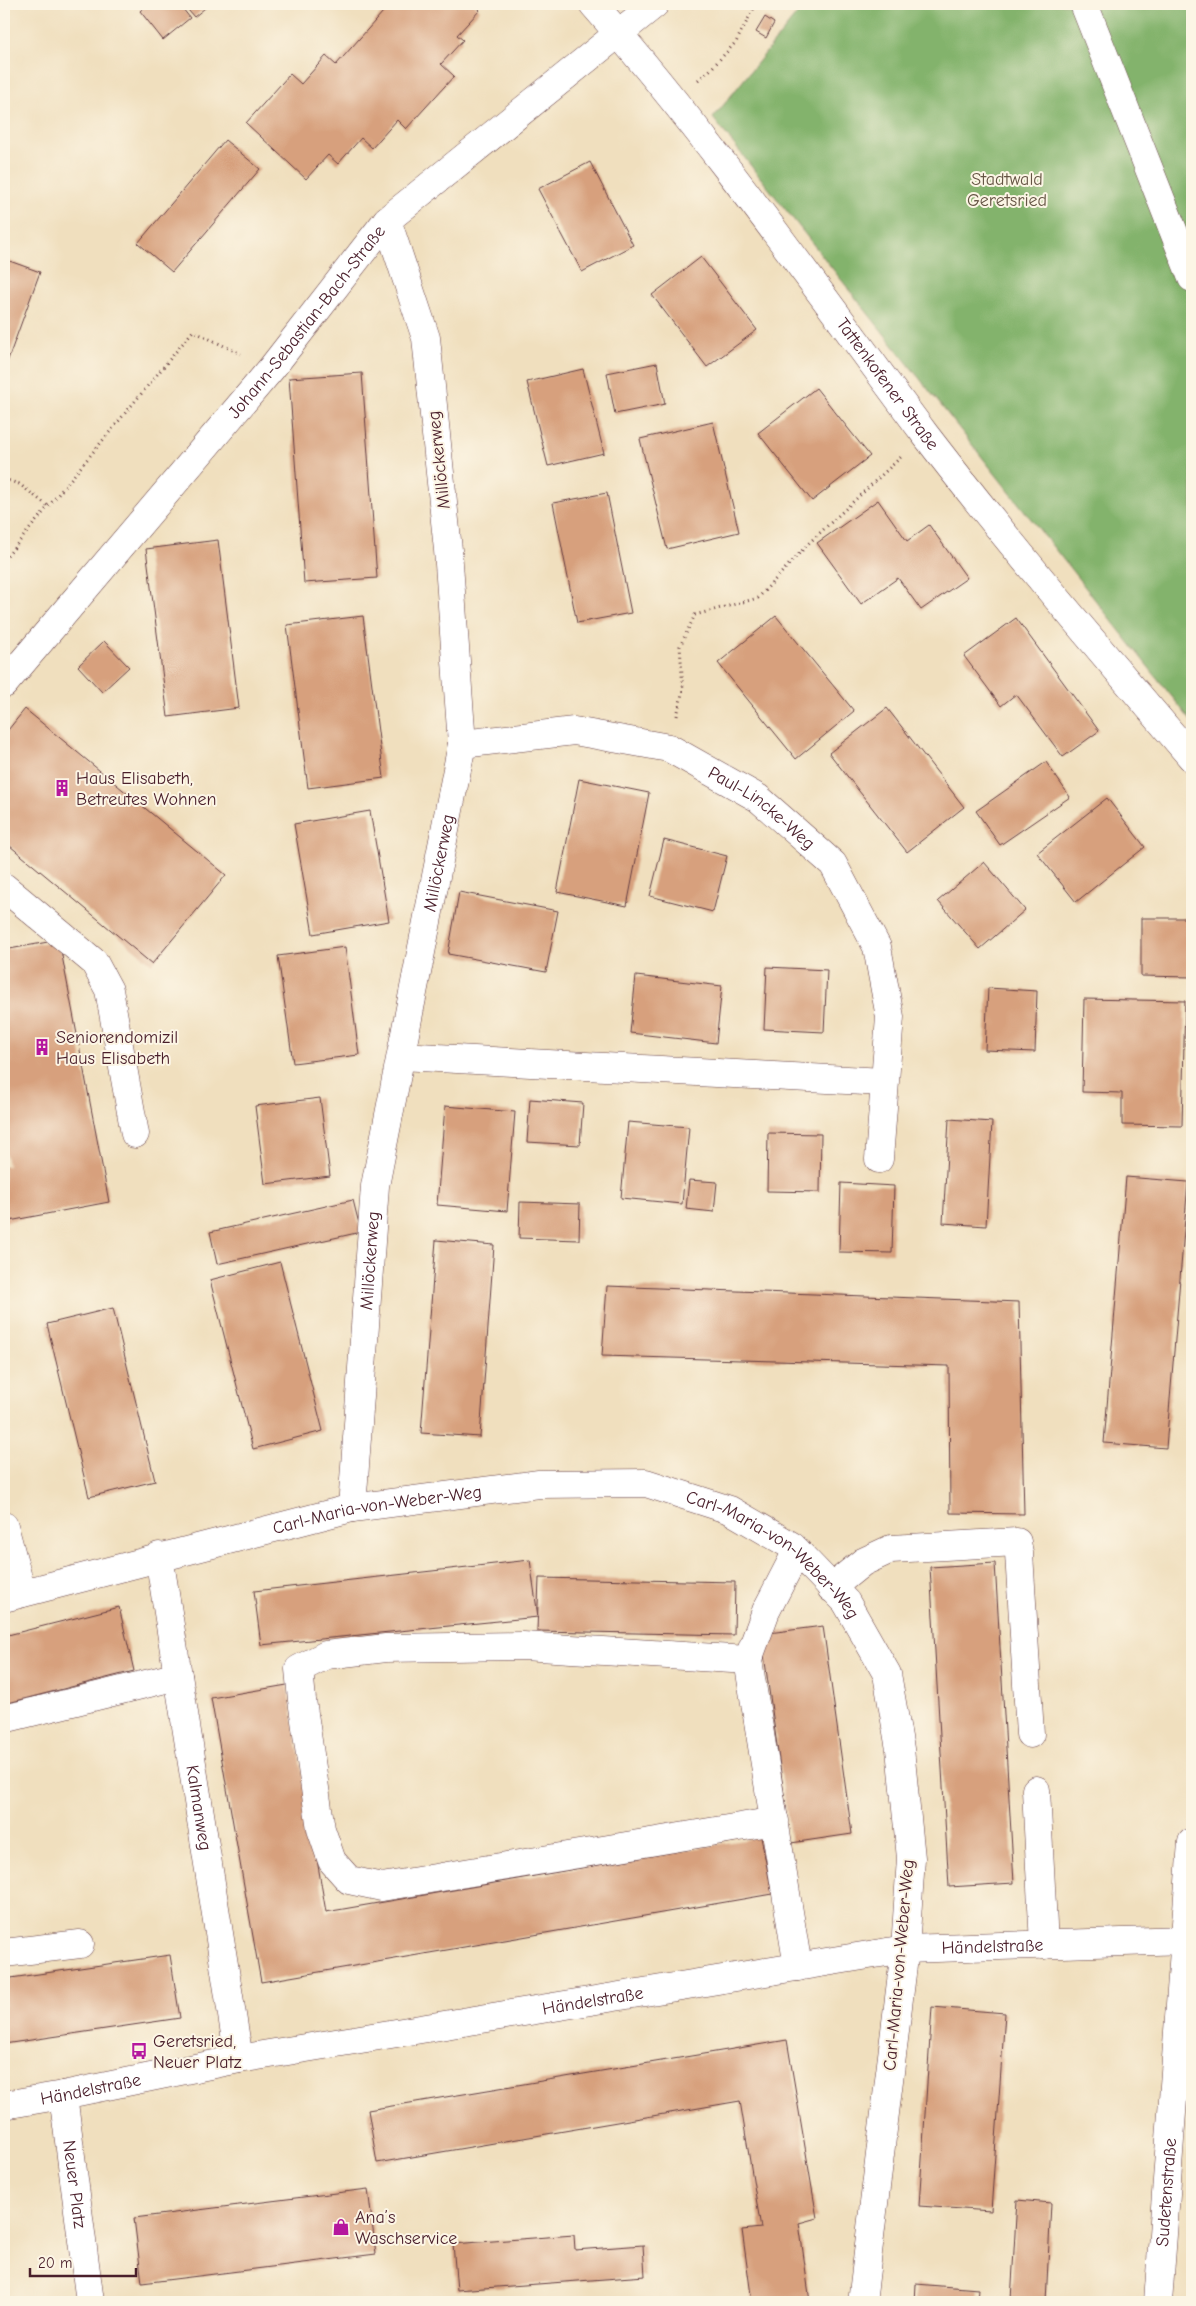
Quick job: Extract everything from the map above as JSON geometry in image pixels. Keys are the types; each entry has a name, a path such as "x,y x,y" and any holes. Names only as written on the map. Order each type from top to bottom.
{"street":[{"name":"Tattenkofener Straße","path":"593,4 673,100 827,300 926,434 1073,618 1192,758"},
{"name":"Johann-Sebastian-Bach-Straße","path":"4,684 271,369 387,220 654,4"},
{"path":"1084,4 1192,278"},
{"name":"Millöckerweg","path":"352,1508 375,1186 462,744 448,550 426,338 387,220"},
{"name":"Paul-Lincke-Weg","path":"462,744 574,731 670,748 758,798 832,864 876,947 890,1017 879,1158"},
{"path":"4,887 94,962 108,990 135,1134"},
{"path":"401,1056 884,1082"},
{"name":"Carl-Maria-von-Weber-Weg","path":"13,1596 159,1556 352,1508 539,1484 646,1483 730,1510 792,1546 846,1602 887,1674 900,1749 910,1858 905,1949 862,2302"},
{"path":"4,1526 13,1596"},
{"path":"831,1588 862,1562 890,1550 1017,1542 1030,1734"},
{"path":"797,1551 766,1611 748,1660 798,1967"},
{"name":"Kalmanweg","path":"159,1556 239,2059"},
{"path":"748,1660 523,1646 386,1648 326,1655 299,1669 321,1829 332,1861 349,1880 382,1887 775,1821"},
{"path":"4,1719 178,1676"},
{"path":"1036,1790 1044,1945"},
{"name":"Sudetenstraße","path":"1158,2302 1192,1842"},
{"name":"Händelstraße","path":"4,2104 63,2095 239,2059 905,1949 1185,1940"},
{"path":"4,1953 80,1944"},
{"name":"Neuer Platz","path":"63,2095 90,2302"}],"path":[{"path":"673,100 710,70 736,42 756,4"},
{"path":"4,560 193,331 271,369"},
{"path":"670,748 683,689 680,646 695,615 758,598 809,543 926,434"},
{"path":"4,479 19,484 48,506"}],"green space":[{"name":"Stadtwald Geretsried","path":"805,4 1192,4 1192,722 713,118"}],"building":[{"path":"148,4 179,4 190,18 163,40 140,11"},
{"path":"183,4 210,4 194,17"},
{"path":"374,4 474,4 480,10 457,35 463,40 441,64 454,76 406,129 397,120 372,148 361,138 338,164 328,155 306,179 246,123 290,74 301,84 326,56 336,65 383,12"},
{"path":"765,17 774,23 766,38 756,32"},
{"path":"225,140 260,169 172,272 138,243"},
{"path":"590,162 633,245 582,272 538,189"},
{"path":"701,257 757,330 707,367 652,295"},
{"path":"4,259 40,272 6,365 4,364"},
{"path":"657,363 665,404 615,414 607,373"},
{"path":"583,369 604,453 548,466 527,382"},
{"path":"362,373 377,578 304,583 289,378"},
{"path":"816,388 870,456 812,501 758,433"},
{"path":"713,422 739,532 667,549 640,439"},
{"path":"607,493 631,613 577,623 553,503"},
{"path":"878,500 907,541 929,525 967,578 921,610 898,578 861,604 817,543"},
{"path":"218,540 239,708 168,717 146,549"},
{"path":"363,616 384,778 308,788 287,625"},
{"path":"776,616 854,711 796,759 718,663"},
{"path":"1016,618 1099,731 1063,757 1016,694 1001,706 964,656"},
{"path":"104,641 129,667 102,692 78,666"},
{"path":"887,708 964,807 907,852 829,753"},
{"name":"Haus Elisabeth, Betreutes Wohnen","path":"25,709 226,875 152,964 4,841 4,735"},
{"path":"1046,762 1070,797 1000,845 976,811"},
{"path":"579,779 649,793 627,906 557,892"},
{"path":"1107,798 1145,847 1076,902 1037,853"},
{"path":"370,811 389,921 313,934 294,824"},
{"path":"664,840 727,856 713,912 650,896"},
{"path":"984,862 1025,910 980,949 938,901"},
{"path":"459,892 558,911 546,972 448,954"},
{"path":"1141,918 1192,918 1192,977 1141,976"},
{"name":"Seniorendomizil Haus Elisabeth","path":"59,940 109,1202 4,1222 4,1167 8,1166 4,1144 4,950"},
{"path":"345,947 359,1055 293,1063 278,956"},
{"path":"767,967 827,970 824,1032 764,1029"},
{"path":"636,976 722,986 716,1043 630,1033"},
{"path":"988,988 1037,991 1035,1052 985,1050"},
{"path":"1084,999 1185,1001 1182,1126 1122,1125 1122,1093 1082,1092"},
{"path":"320,1098 330,1176 265,1184 255,1106"},
{"path":"530,1099 583,1103 580,1145 527,1142"},
{"path":"445,1106 515,1112 507,1211 437,1205"},
{"path":"949,1119 992,1122 986,1226 943,1223"},
{"path":"628,1122 689,1127 682,1204 621,1198"},
{"path":"768,1133 821,1134 820,1192 767,1191"},
{"path":"1126,1177 1188,1182 1166,1448 1104,1443"},
{"path":"689,1180 717,1182 714,1212 686,1209"},
{"path":"841,1183 894,1186 892,1253 839,1252"},
{"path":"353,1200 361,1232 217,1264 210,1232"},
{"path":"520,1202 580,1204 579,1240 519,1238"},
{"path":"436,1240 494,1245 480,1437 421,1433"},
{"path":"280,1262 323,1431 253,1449 210,1280"},
{"path":"607,1286 1019,1302 1024,1514 950,1513 949,1366 602,1356"},
{"path":"113,1308 155,1481 89,1497 47,1324"},
{"path":"530,1560 538,1617 261,1645 254,1591"},
{"path":"995,1563 1014,1883 949,1887 930,1567"},
{"path":"539,1578 735,1582 734,1635 537,1631"},
{"path":"119,1607 134,1671 4,1704 4,1636"},
{"path":"823,1626 852,1834 791,1843 761,1634"},
{"path":"287,1685 326,1912 761,1837 772,1894 261,1982 211,1698"},
{"path":"170,1955 180,2018 4,2044 4,1979"},
{"path":"932,2007 1005,2013 991,2211 919,2206"},
{"path":"787,2040 817,2218 799,2223 810,2302 752,2302 742,2230 761,2228 740,2101 377,2163 368,2110"},
{"path":"368,2189 376,2254 142,2283 134,2218"},
{"path":"1017,2200 1051,2203 1046,2302 1011,2300"},
{"path":"574,2235 575,2250 643,2245 645,2276 457,2290 453,2244"},
{"path":"916,2284 978,2289 977,2302 915,2302"}],"place":[{"name":"Haus Elisabeth, Betreutes Wohnen","path":"62,788"},
{"name":"Seniorendomizil Haus Elisabeth","path":"42,1047"},
{"name":"Geretsried, Neuer Platz","path":"139,2051"},
{"name":"Ana’s Waschservice","path":"341,2227"}]}
